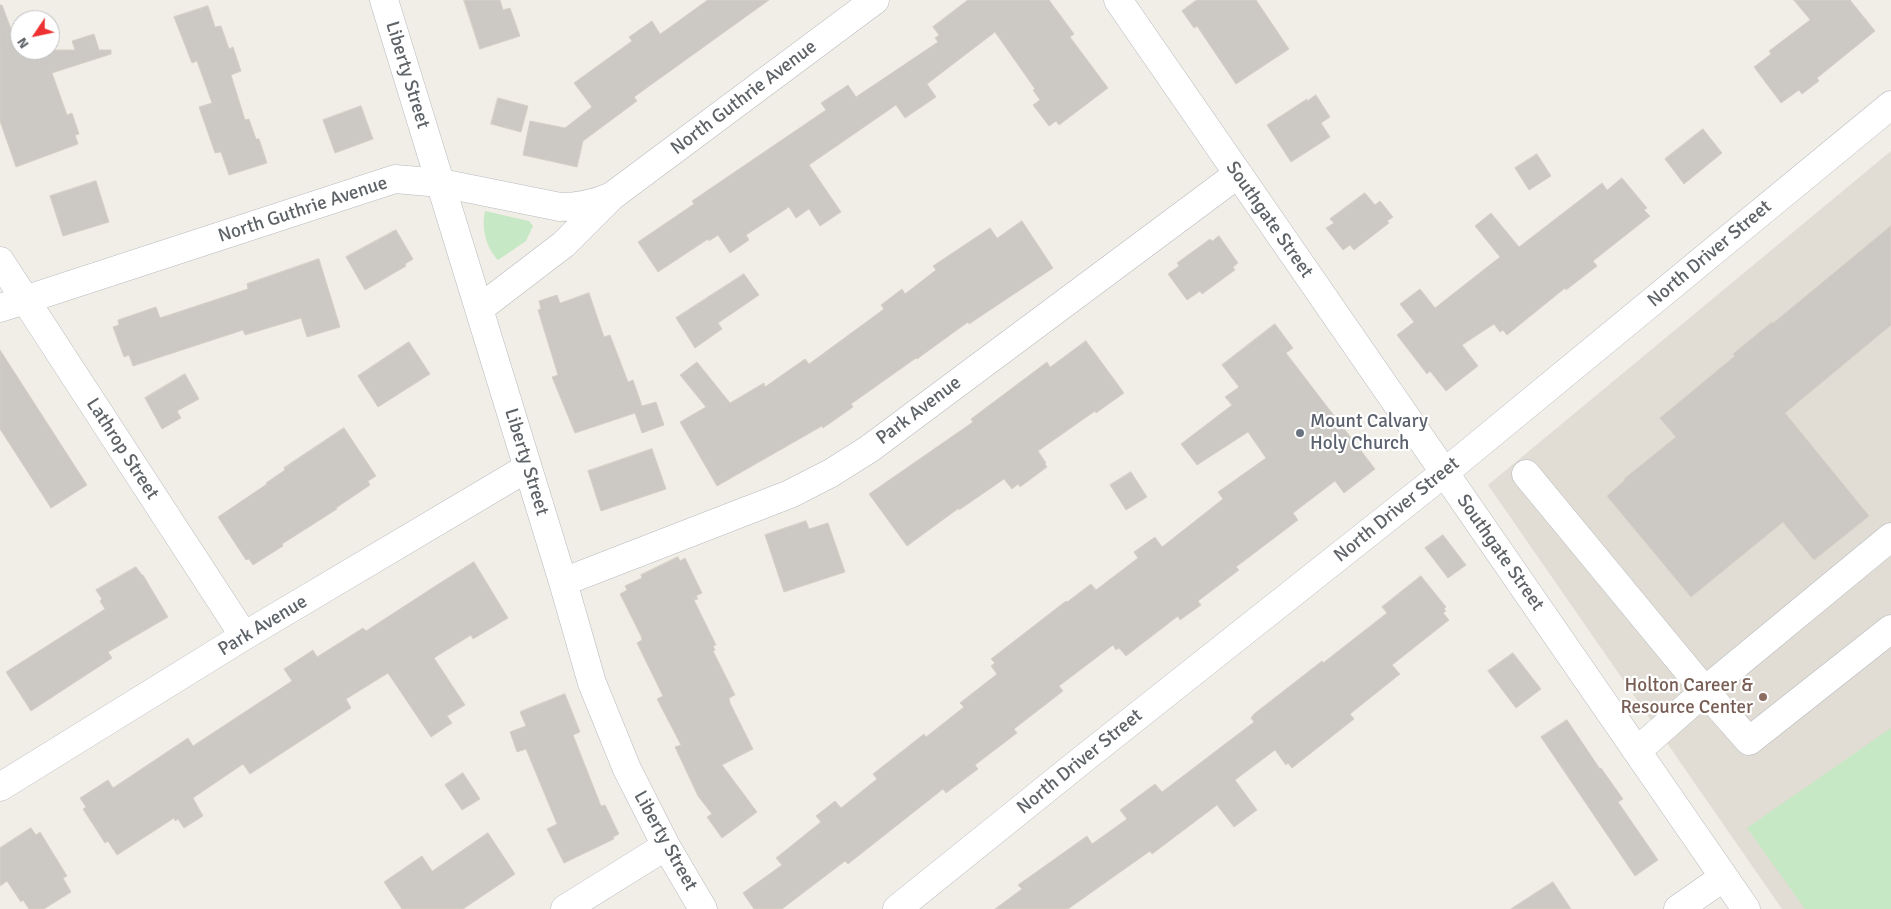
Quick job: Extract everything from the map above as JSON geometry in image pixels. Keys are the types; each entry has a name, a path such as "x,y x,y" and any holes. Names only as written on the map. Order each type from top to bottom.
{"street":[{"name":"Liberty Street","path":"384,0 563,582 592,683 627,769 666,846 703,909"},
{"name":"North Guthrie Avenue","path":"479,309 564,244 612,196 875,0"},
{"name":"Southgate Street","path":"1118,0 1746,909"},
{"name":"North Driver Street","path":"898,909 1082,760 1444,474 1891,105"},
{"name":"Park Avenue","path":"563,582 790,494 831,473 877,443 1238,174"},
{"name":"North Guthrie Avenue","path":"13,304 395,179 441,183 560,207 593,204 612,196"},
{"name":"Lathrop Street","path":"0,261 13,304 244,636"},
{"name":"Park Avenue","path":"0,786 244,636 527,468"},
{"path":"1526,474 1705,692 1749,741 1891,629"},
{"path":"1637,751 1891,537"},
{"path":"565,909 666,846"},
{"path":"1678,909 1724,878"}],"shaded area":[{"name":"Holton Career & Resource Center","path":"1891,151 1891,909 1782,909 1488,485"}],"green space":[{"path":"485,211 529,221 533,226 526,241 498,260 490,250 484,230"},
{"path":"1891,728 1891,909 1805,909 1747,828"}],"building":[{"path":"464,0 500,0 503,10 510,8 520,36 480,49"},
{"path":"708,0 769,0 634,97 637,101 583,141 577,167 523,155 530,121 565,128 592,107 574,83 632,41 629,37 652,21 660,34"},
{"path":"968,0 1049,0 1074,34 1070,37 1108,88 1059,125 1056,121 1049,126 1033,105 1040,100 1033,90 1035,89 995,32 927,84 936,97 905,118 896,105 809,165 841,212 820,226 809,209 796,218 789,207 746,235 749,240 730,253 718,235 709,241 708,239 658,272 638,242 694,204 692,201 826,110 821,103 848,85 856,97 938,42 935,38 939,35 933,27"},
{"path":"1197,0 1256,0 1289,49 1236,84 1197,26 1194,28 1182,11"},
{"path":"1794,0 1850,0 1875,31 1817,78 1819,81 1802,94 1799,90 1781,103 1754,67 1771,54 1769,51 1810,20"},
{"path":"0,5 2,5 10,26 10,60 60,60 60,50 75,50 72,41 94,34 99,50 111,50 111,54 52,73 67,115 72,113 79,134 75,135 78,144 16,167 0,121"},
{"path":"208,6 215,27 221,26 229,49 233,47 241,71 231,75 245,120 249,119 256,139 259,139 267,163 229,175 221,152 215,153 199,107 212,103 197,61 192,63 174,17"},
{"path":"1316,95 1330,117 1321,123 1330,137 1291,162 1267,125"},
{"path":"498,98 528,106 521,132 491,124"},
{"path":"361,106 373,139 335,153 323,120"},
{"path":"1703,129 1722,153 1684,184 1665,159"},
{"path":"1537,154 1551,176 1529,190 1515,168"},
{"path":"1622,178 1647,208 1644,210 1650,216 1593,261 1597,266 1566,290 1565,288 1507,335 1503,330 1500,332 1494,324 1462,345 1478,366 1446,391 1430,371 1427,374 1397,335 1414,322 1400,304 1420,289 1435,308 1500,257 1475,226 1491,213 1519,247 1602,183 1607,190"},
{"path":"96,181 109,222 63,236 50,196"},
{"path":"1365,193 1375,205 1380,201 1393,217 1387,221 1389,223 1354,250 1350,245 1343,250 1326,228 1334,223 1330,219"},
{"path":"1022,221 1053,268 969,324 968,322 916,358 851,404 853,407 823,428 822,426 717,486 680,422 706,407 680,375 697,362 730,403 764,383 765,387 805,359 809,364 884,309 881,305 902,289 905,294 936,270 933,266 990,228 997,238"},
{"path":"1891,226 1891,325 1785,413 1869,516 1814,560 1783,522 1691,597 1607,496 1624,479 1676,437 1660,418 1735,356 1733,354"},
{"path":"396,230 413,259 405,264 406,266 365,290 346,257"},
{"path":"1219,236 1238,263 1233,267 1235,270 1202,294 1200,291 1187,300 1168,274 1179,266 1177,263 1210,239 1212,241"},
{"path":"319,259 340,327 307,337 301,318 245,335 243,330 133,366 129,355 124,357 113,327 119,325 118,320 156,307 160,318 248,289 247,284"},
{"path":"744,274 759,295 718,323 722,329 695,348 676,318"},
{"path":"589,293 604,337 610,335 628,382 633,380 642,406 656,402 664,425 642,433 635,413 575,433 552,377 558,375 538,310 541,309 539,301 557,295 560,303"},
{"path":"1275,324 1293,348 1286,353 1375,469 1344,493 1335,481 1293,513 1298,520 1236,567 1239,570 1198,601 1201,605 1180,620 1178,616 1126,656 1119,648 1116,650 1113,645 1059,686 1063,691 1014,729 1017,733 975,765 978,769 946,793 943,789 848,864 845,861 782,909 754,909 743,893 782,865 776,858 821,822 816,816 835,801 841,808 877,779 873,774 924,734 926,737 964,707 960,703 997,674 991,666 995,663 991,659 1091,584 1096,590 1138,558 1134,552 1155,537 1162,547 1223,499 1218,492 1266,458 1248,432 1197,465 1181,444 1232,405 1225,397 1239,387 1222,365"},
{"path":"1086,341 1124,393 1038,451 1047,467 1020,487 1018,484 1012,489 1004,479 959,510 959,508 907,546 869,494 973,422 971,419 1047,362 1050,367"},
{"path":"409,342 430,374 378,407 358,376"},
{"path":"0,350 87,485 51,508 0,429"},
{"path":"185,374 199,399 177,411 181,418 162,429 145,398"},
{"path":"344,428 376,476 368,481 370,485 337,509 253,565 249,559 246,560 218,517 267,484 285,470 284,468"},
{"path":"652,449 666,489 601,511 588,471"},
{"path":"1131,472 1147,497 1126,510 1110,485"},
{"path":"806,521 809,529 828,523 845,572 784,592 765,535"},
{"path":"1443,535 1466,565 1448,578 1425,548"},
{"path":"678,557 680,561 685,558 702,593 696,596 698,599 694,600 716,645 713,646 715,650 713,651 735,695 729,698 730,703 753,749 722,765 757,812 722,838 707,817 712,814 698,796 675,747 681,745 657,699 663,696 637,643 642,640 641,636 620,594 627,590 625,586 642,578 641,575"},
{"path":"474,562 508,618 473,639 471,635 434,658 465,705 447,716 452,723 431,737 388,673 346,699 351,708 250,774 243,764 193,798 203,816 184,828 178,819 175,821 174,818 117,855 108,841 105,843 83,809 86,807 80,798 108,780 113,788 188,738 193,746 292,681 284,669 313,650 317,657 363,628 366,631"},
{"path":"136,567 143,575 168,617 108,652 112,658 31,711 6,672 105,609 100,601 102,599 96,590"},
{"path":"1421,576 1446,607 1444,609 1446,611 1443,613 1449,620 1392,665 1400,674 1350,714 1354,719 1292,768 1288,763 1286,765 1275,750 1235,780 1257,810 1234,827 1217,805 1152,854 1150,851 1068,909 995,909 1022,889 1018,885 1087,836 1092,844 1127,819 1120,810 1155,784 1162,792 1254,722 1251,718 1254,714 1387,613 1382,607"},
{"path":"1513,653 1541,689 1516,708 1488,671"},
{"path":"565,694 580,732 573,735 601,806 605,805 619,834 613,837 614,839 564,863 547,829 557,824 526,749 517,752 510,732 526,726 520,712"},
{"path":"1567,720 1623,799 1618,802 1658,860 1635,876 1541,737"},
{"path":"463,773 480,799 462,810 445,785"},
{"path":"31,828 36,835 40,832 67,876 63,878 71,892 44,909 29,909 23,900 21,902 7,881 0,886 0,848"},
{"path":"488,833 515,874 463,909 402,909 384,882 422,856 432,871"},
{"path":"1553,882 1571,909 1511,909"}],"place":[{"name":"Mount Calvary Holy Church","path":"1300,433"},
{"name":"Holton Career & Resource Center","path":"1763,697"}]}
